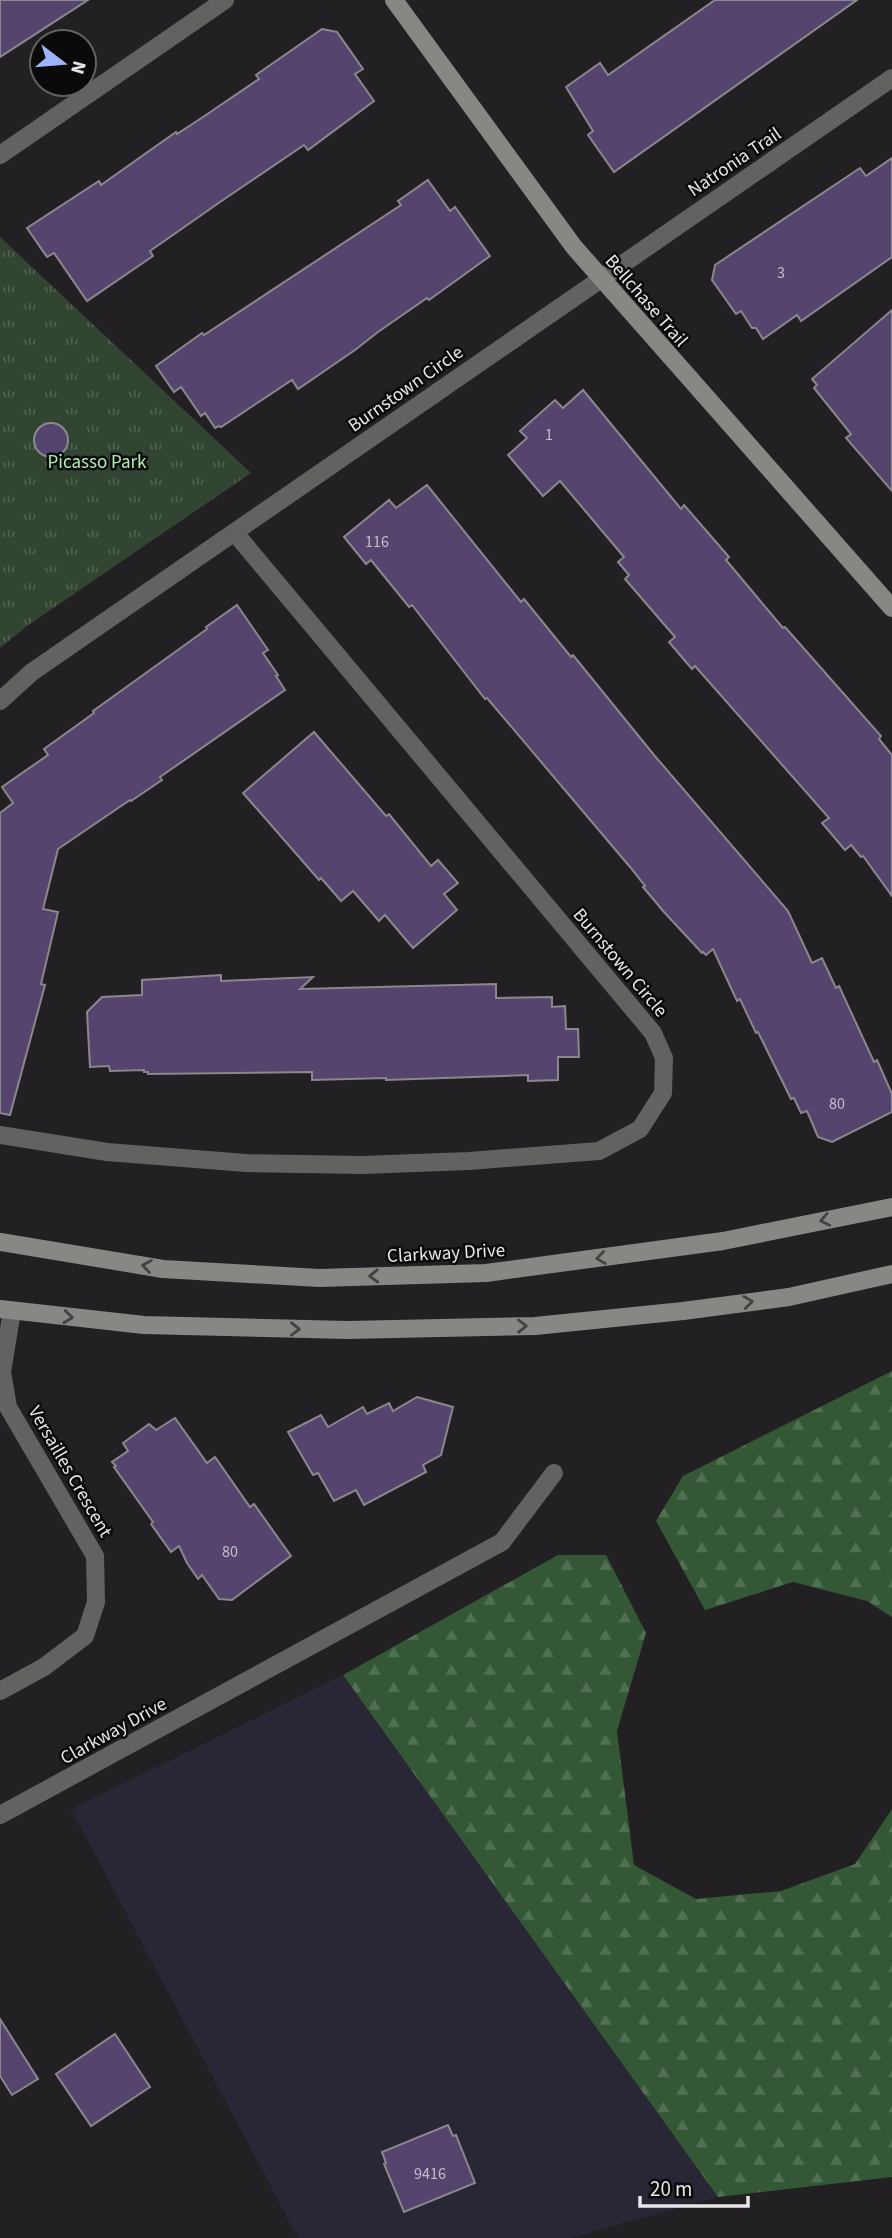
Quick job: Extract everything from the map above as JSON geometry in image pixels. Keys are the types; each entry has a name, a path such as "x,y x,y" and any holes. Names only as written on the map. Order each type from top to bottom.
{"street":[{"path":"0,155 225,0"},
{"name":"Bellchase Trail","path":"394,0 562,233 892,608"},
{"name":"Natronia Trail","path":"601,278 892,78"},
{"name":"Burnstown Circle","path":"0,701 32,671 601,278"},
{"name":"Burnstown Circle","path":"0,1135 107,1152 246,1163 362,1165 469,1160 599,1151 640,1129 663,1093 664,1058 653,1033 235,533"},
{"name":"Clarkway Drive","path":"0,1242 176,1269 319,1278 486,1273 723,1241 892,1206"},
{"path":"6,1310 144,1325 348,1330 535,1326 789,1297 892,1274"},
{"name":"Versailles Crescent","path":"0,1691 44,1667 85,1636 96,1602 96,1556 8,1407 2,1372 6,1310"},
{"name":"Clarkway Drive","path":"0,1815 502,1542 554,1474"}],"shaded area":[{"path":"343,1675 718,2197 570,2238 298,2238 71,1809"}],"green space":[{"name":"Picasso Park","path":"0,237 251,473 27,626 0,648"},
{"path":"892,1371 892,1617 867,1601 793,1582 705,1610 656,1521 683,1476"},
{"path":"558,1555 606,1555 646,1633 617,1731 634,1865 696,1899 781,1891 855,1864 892,1809 892,2177 718,2197 343,1675"}],"building":[{"path":"0,0 88,0 45,28 28,28 28,39 0,57"},
{"path":"715,0 857,0 614,172 588,135 593,131 566,87 600,63 608,75"},
{"path":"322,29 337,32 363,69 355,74 374,101 308,150 304,145 223,200 150,251 153,256 87,301 54,253 47,257 27,228 99,181 101,185 176,132 177,134 203,117 259,79 256,75"},
{"path":"892,158 892,257 801,321 797,315 763,339 741,311 736,314 712,280 715,265 860,168 866,176"},
{"path":"428,180 450,211 455,207 490,256 298,389 292,380 221,427 215,428 205,413 201,416 181,387 174,392 156,366 202,333 204,335 401,205 398,201"},
{"path":"892,310 892,491 846,438 851,434 814,388 817,385 812,379"},
{"path":"583,390 681,509 684,505 729,557 726,560 783,628 785,627 881,736 879,739 892,755 892,896 863,856 851,845 845,850 822,823 829,818 695,666 692,669 669,642 675,637 625,579 629,575 618,562 624,557 560,481 543,496 508,455 527,438 520,431 555,400 563,408"},
{"path":"51,423 63,428 68,440 63,452 51,457 39,452 34,440 39,428"},
{"path":"427,485 521,602 524,599 571,657 573,655 654,755 788,911 812,963 822,958 836,988 839,986 892,1094 892,1112 832,1142 818,1137 807,1111 801,1113 794,1098 791,1099 740,999 737,1001 713,949 706,955 702,953 664,912 630,867 487,698 485,699 412,605 409,607 371,560 366,564 344,537 389,500 396,508"},
{"path":"237,605 268,650 263,653 285,690 160,777 162,780 58,849 43,909 58,912 41,984 45,985 10,1115 0,1113 0,813 13,803 2,787 48,755 44,749 94,713 93,711"},
{"path":"314,732 386,816 389,814 431,866 438,860 458,883 444,894 457,910 413,948 385,915 379,921 353,891 341,901 321,878 319,880 243,793"},
{"path":"221,975 221,981 313,977 300,989 496,984 496,998 552,997 552,1007 565,1006 566,1029 578,1029 579,1057 558,1057 558,1080 528,1081 528,1075 312,1080 312,1072 148,1074 144,1070 110,1071 109,1066 90,1067 87,1012 102,997 142,995 142,980"},
{"path":"417,1397 453,1407 441,1455 423,1465 426,1472 364,1505 356,1490 334,1501 318,1473 313,1475 288,1432 321,1415 328,1427 363,1407 367,1414 389,1403 393,1411"},
{"path":"175,1418 207,1463 215,1457 250,1507 254,1504 291,1556 232,1600 219,1599 202,1575 198,1579 179,1546 171,1552 112,1462 128,1451 123,1443 149,1424 156,1430"},
{"path":"0,2019 38,2079 12,2095 0,2076"},
{"path":"115,2034 150,2087 91,2126 56,2074"},
{"path":"448,2125 453,2136 456,2135 475,2183 404,2212 384,2164 386,2163 382,2152"}]}
